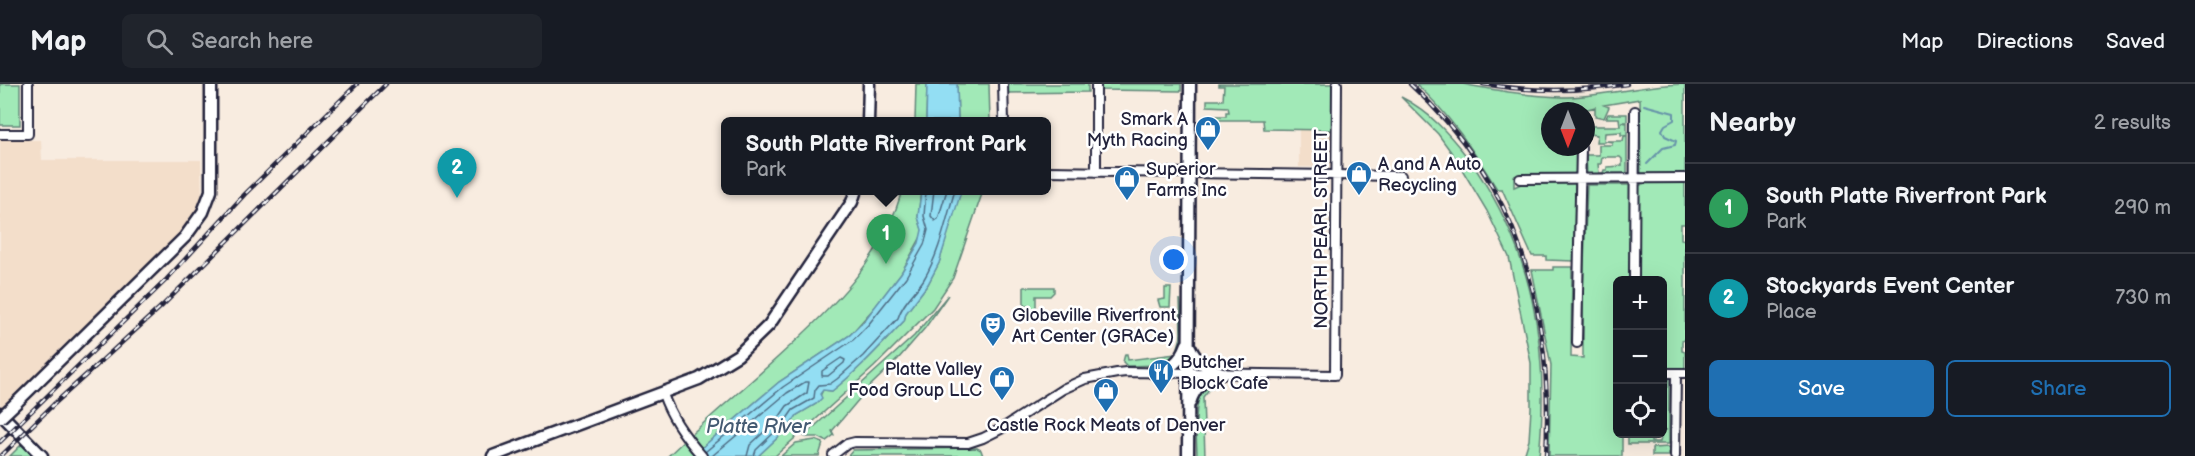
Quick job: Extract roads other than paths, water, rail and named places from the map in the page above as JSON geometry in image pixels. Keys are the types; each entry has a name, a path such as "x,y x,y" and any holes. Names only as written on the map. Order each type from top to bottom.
{"main road":[{"path":"0,418 185,237 200,219 206,207 211,186 212,84"},
{"path":"868,117 870,84"},
{"path":"1188,456 1190,84"},
{"path":"493,456 663,394 722,367 754,342 769,325 852,202 854,195"},
{"path":"1152,372 1166,369 1176,363 1184,353 1188,338"},
{"path":"1188,338 1192,352 1200,362 1210,370 1223,373"},
{"path":"1188,413 1192,396 1200,384 1223,373"},
{"path":"0,413 42,456"}],"street":[{"path":"0,134 28,134 28,84"},
{"path":"1003,84 1004,117"},
{"path":"1095,172 1096,84"},
{"name":"NORTH PEARL STREET","path":"1223,373 1335,375 1337,84"},
{"path":"1634,276 1635,111"},
{"path":"1577,343 1581,156"},
{"path":"1051,171 1401,176"},
{"path":"1520,179 1685,178"},
{"path":"833,455 847,444 855,442 968,443 1001,429 1063,389 1085,379 1126,372 1223,373"},
{"path":"1667,373 1685,373"},
{"path":"1675,456 1676,373"},
{"path":"663,394 671,415 702,456"}],"water":[{"path":"927,84 957,84 958,117 926,117"},
{"name":"Platte River","path":"921,195 960,195 939,263 928,284 906,313 904,321 870,357 832,391 823,390 820,394 822,398 797,415 789,427 758,456 692,456 779,382 850,335 864,321 901,273 919,243 922,230 918,217"}],"waterway":[{"path":"1644,105 1674,113 1674,120 1665,125 1662,130 1665,136 1676,141 1675,145 1663,148 1647,164"}],"railway":[{"path":"0,442 166,280 245,194 357,84"},
{"path":"1,456 53,405 163,305 386,84"},
{"path":"1410,84 1447,123 1478,164 1503,207 1522,253 1535,301 1543,351 1547,403 1546,456"},
{"path":"1483,84 1555,90 1627,84"}],"place":[{"name":"Smark A Myth Racing","path":"1208,152"},
{"name":"A and A Auto Recycling","path":"1359,197"},
{"name":"Stockyards Event Center","path":"457,198"},
{"name":"Superior Farms Inc","path":"1127,202"},
{"name":"South Platte Riverfront Park","path":"886,264"},
{"name":"Globeville Riverfront Art Center (GRACe)","path":"993,348"},
{"name":"Butcher Block Cafe","path":"1161,395"},
{"name":"Platte Valley Food Group LLC","path":"1002,402"},
{"name":"Castle Rock Meats of Denver","path":"1106,414"}]}
